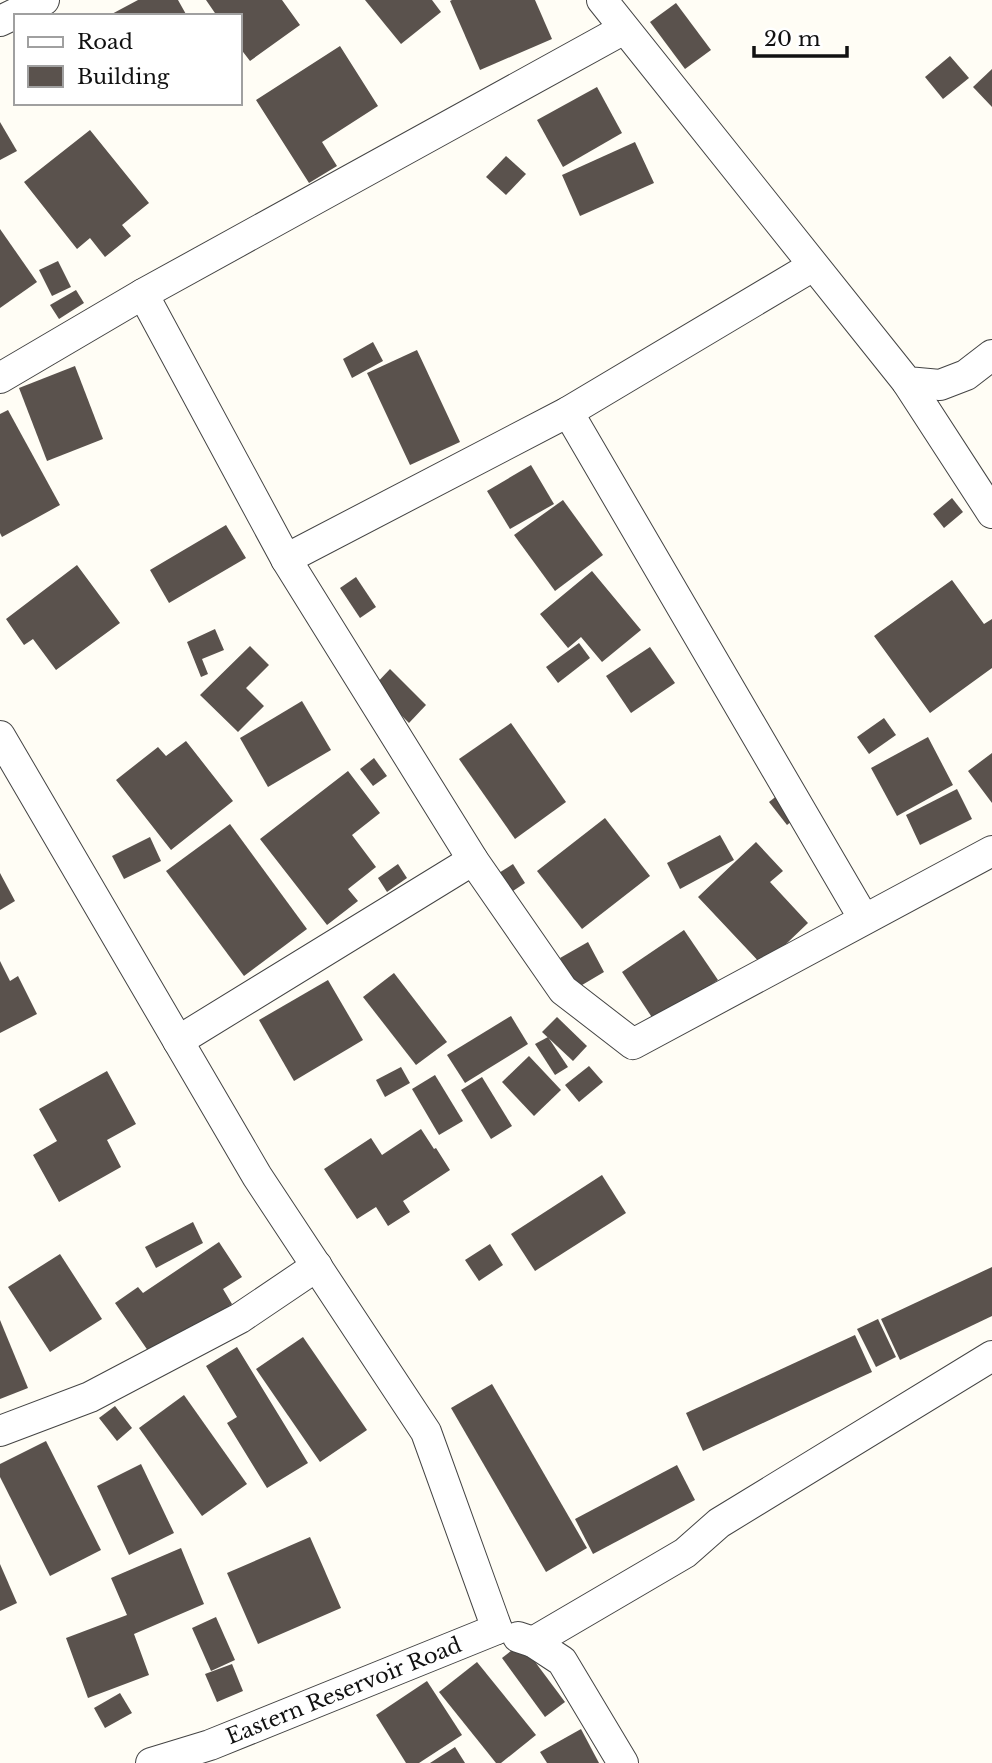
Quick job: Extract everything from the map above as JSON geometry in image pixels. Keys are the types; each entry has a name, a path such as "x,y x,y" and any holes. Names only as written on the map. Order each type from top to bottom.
{"street":[{"path":"15,14 44,0"},
{"path":"602,0 907,382 992,513"},
{"path":"0,378 143,294 624,29"},
{"path":"286,559 568,412 813,266"},
{"path":"143,294 286,559 473,860 564,990 633,1044 992,851"},
{"path":"907,382 940,385 966,374 992,355"},
{"path":"568,412 863,919"},
{"path":"0,736 257,1176 426,1432 498,1629 533,1642 562,1661 623,1763"},
{"path":"178,1041 473,860"},
{"path":"0,1431 90,1397 240,1318 317,1266"},
{"path":"533,1642 685,1553 719,1523 992,1356"},
{"name":"Eastern Reservoir Road","path":"151,1763 210,1745 498,1629"}],"building":[{"path":"138,0 178,0 186,14 112,14"},
{"path":"206,0 282,0 300,25 250,61 242,51 242,14 216,14"},
{"path":"365,0 432,0 441,12 401,44"},
{"path":"535,0 552,39 480,70 450,1"},
{"path":"676,3 711,50 685,69 650,22"},
{"path":"340,46 378,106 322,142 337,166 309,183 256,100"},
{"path":"950,56 969,78 943,99 925,77"},
{"path":"992,69 992,107 973,87"},
{"path":"597,87 622,133 563,167 537,120"},
{"path":"0,122 17,151 0,160"},
{"path":"90,130 149,203 122,225 131,236 105,257 90,238 77,249 24,182"},
{"path":"635,142 654,183 580,216 562,175"},
{"path":"506,156 526,174 506,195 486,177"},
{"path":"0,229 37,282 0,308"},
{"path":"58,261 71,287 52,296 39,270"},
{"path":"76,290 84,303 59,319 50,305"},
{"path":"373,342 383,361 352,378 343,359"},
{"path":"417,350 460,442 410,465 367,373"},
{"path":"75,366 103,439 47,461 19,388"},
{"path":"8,410 60,505 2,537 0,414"},
{"path":"531,465 554,504 510,529 487,491"},
{"path":"952,498 963,512 944,528 933,514"},
{"path":"563,500 603,555 555,591 514,535"},
{"path":"226,525 246,558 169,603 150,570"},
{"path":"77,565 120,623 56,670 33,639 24,645 6,619"},
{"path":"592,571 641,630 602,662 581,637 568,648 540,614"},
{"path":"356,577 376,607 360,618 340,588"},
{"path":"952,580 984,624 992,619 992,668 930,713 874,636"},
{"path":"215,629 224,650 202,659 208,674 201,677 187,642"},
{"path":"579,643 590,658 558,683 546,667"},
{"path":"250,646 269,665 246,688 264,706 238,732 200,695"},
{"path":"650,647 675,683 631,713 606,676"},
{"path":"390,669 426,705 409,723 373,687"},
{"path":"302,701 331,750 268,787 240,738"},
{"path":"884,718 896,735 869,754 857,737"},
{"path":"511,723 566,802 515,839 459,759"},
{"path":"928,737 953,785 897,816 871,768"},
{"path":"186,741 233,801 171,850 116,780 158,747 166,756"},
{"path":"992,753 992,803 968,771"},
{"path":"374,758 387,776 373,786 360,769"},
{"path":"348,771 380,813 352,835 376,867 348,889 358,901 327,925 260,839"},
{"path":"957,789 972,819 920,845 906,815"},
{"path":"783,791 801,814 787,825 769,802"},
{"path":"605,818 650,876 582,929 537,871"},
{"path":"230,824 307,929 244,976 166,871"},
{"path":"720,835 734,860 680,889 667,863"},
{"path":"150,837 161,861 124,879 112,856"},
{"path":"756,842 783,871 770,882 808,923 763,966 698,897"},
{"path":"398,864 407,878 387,892 378,878"},
{"path":"513,864 525,883 507,895 494,876"},
{"path":"0,873 15,901 0,910"},
{"path":"684,930 718,980 655,1022 622,972"},
{"path":"588,942 604,972 577,988 560,958"},
{"path":"0,961 10,981 18,976 37,1014 0,1033"},
{"path":"394,973 447,1042 416,1065 363,997"},
{"path":"328,980 363,1040 294,1081 259,1020"},
{"path":"511,1016 528,1044 465,1083 447,1055"},
{"path":"557,1017 587,1046 573,1061 542,1032"},
{"path":"548,1037 568,1067 555,1075 535,1044"},
{"path":"529,1056 561,1090 534,1116 502,1082"},
{"path":"589,1066 603,1082 579,1102 565,1085"},
{"path":"401,1067 410,1083 385,1097 376,1080"},
{"path":"107,1071 136,1124 107,1140 121,1167 59,1202 33,1155 57,1141 39,1109"},
{"path":"435,1075 463,1121 439,1135 412,1089"},
{"path":"482,1077 512,1126 491,1139 461,1090"},
{"path":"421,1129 450,1170 403,1201 410,1212 388,1226 376,1207 357,1219 324,1169 371,1138 382,1155"},
{"path":"602,1175 626,1213 535,1271 511,1234"},
{"path":"193,1222 203,1243 156,1268 145,1247"},
{"path":"219,1242 242,1277 223,1289 232,1304 153,1358 115,1303 138,1287 143,1293"},
{"path":"490,1244 503,1265 479,1281 465,1260"},
{"path":"60,1254 102,1319 50,1352 8,1287"},
{"path":"992,1267 992,1316 900,1360 881,1319"},
{"path":"878,1319 896,1357 876,1367 857,1329"},
{"path":"0,1320 28,1388 0,1399"},
{"path":"855,1335 872,1372 703,1451 686,1413"},
{"path":"303,1337 367,1430 320,1462 256,1369"},
{"path":"237,1347 308,1463 267,1488 227,1423 237,1417 206,1366"},
{"path":"492,1384 587,1548 546,1572 451,1408"},
{"path":"184,1395 247,1484 202,1516 139,1428"},
{"path":"115,1406 132,1428 117,1441 99,1418"},
{"path":"46,1441 101,1550 50,1576 0,1477 0,1464"},
{"path":"141,1464 174,1533 129,1555 97,1486"},
{"path":"677,1465 695,1500 593,1554 575,1519"},
{"path":"310,1537 341,1608 258,1644 227,1573"},
{"path":"181,1548 204,1604 134,1634 149,1675 88,1698 66,1638 127,1615 111,1578"},
{"path":"0,1564 17,1603 0,1611"},
{"path":"216,1617 235,1660 211,1671 192,1628"},
{"path":"521,1643 565,1702 545,1717 502,1658"},
{"path":"477,1662 536,1735 501,1763 496,1763 439,1692"},
{"path":"232,1664 243,1691 217,1702 205,1674"},
{"path":"427,1681 462,1735 419,1763 406,1763 376,1715"},
{"path":"120,1693 132,1713 105,1728 94,1708"},
{"path":"581,1729 599,1763 547,1763 540,1752"},
{"path":"455,1747 465,1763 430,1763"}]}
